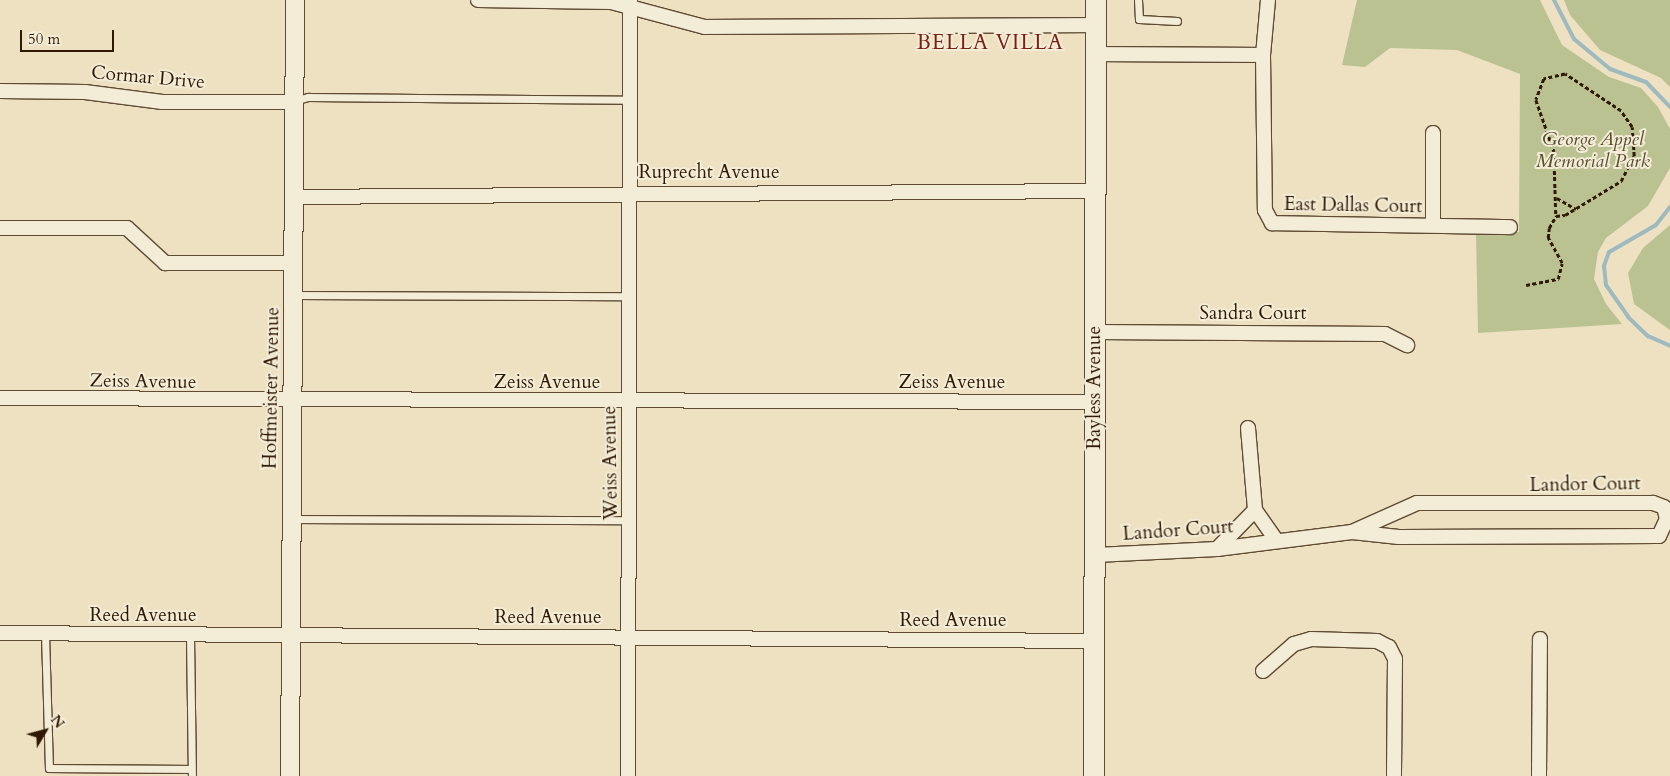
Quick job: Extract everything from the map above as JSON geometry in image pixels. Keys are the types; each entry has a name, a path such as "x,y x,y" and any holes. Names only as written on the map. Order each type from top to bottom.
{"main road":[{"name":"Bayless Avenue","path":"1094,776 1096,640 1096,0"}],"street":[{"name":"Hoffmeister Avenue","path":"290,776 294,402 295,0"},
{"path":"478,0 630,3 705,26 1096,25"},
{"name":"East Dallas Court","path":"1268,0 1262,54 1265,210 1272,223 1510,227"},
{"name":"Weiss Avenue","path":"628,776 632,637 629,401 630,3"},
{"path":"1096,54 1262,54"},
{"name":"Cormar Drive","path":"0,91 86,92 162,102 294,102"},
{"path":"1433,133 1433,226"},
{"name":"Ruprecht Avenue","path":"294,197 617,198 630,192 1095,191"},
{"path":"0,228 126,228 165,263 294,263"},
{"name":"Sandra Court","path":"1095,332 1385,334 1407,345"},
{"name":"Zeiss Avenue","path":"0,398 294,402 1095,402"},
{"path":"1248,428 1255,510 1276,540"},
{"name":"Landor Court","path":"1096,555 1217,549 1276,540 1352,532 1399,537 1659,536 1667,519 1664,507 1653,503 1416,503 1352,532"},
{"path":"1217,549 1255,510"},
{"name":"Reed Avenue","path":"0,633 190,636 1096,640"},
{"path":"1263,671 1294,644 1311,639 1377,641 1390,646 1395,659 1394,776"},
{"path":"1539,776 1540,640"}],"lane":[{"path":"1138,0 1139,19 1177,21"},
{"path":"294,102 308,98 630,100"},
{"path":"294,295 629,296"},
{"path":"292,519 631,520"},
{"path":"45,634 45,762 53,773 192,772 190,636"}],"path":[{"path":"1526,285 1558,279 1562,263 1548,238 1556,216 1557,198 1554,151 1536,100 1544,79 1554,74 1565,74 1605,97 1621,111 1634,139 1629,170 1621,181 1576,209 1556,216"},
{"path":"1557,198 1576,209"}],"green space":[{"name":"George Appel Memorial Park","path":"1357,0 1540,0 1562,45 1609,77 1641,88 1658,107 1670,129 1670,168 1648,206 1606,238 1598,252 1594,279 1606,304 1622,324 1478,333 1476,233 1519,232 1520,74 1457,50 1390,48 1365,67 1342,65"},
{"path":"1564,0 1670,0 1670,87 1661,78 1600,50 1570,15"},
{"path":"1670,225 1670,330 1634,304 1628,273 1643,248"}],"waterway":[{"path":"1554,0 1574,39 1610,69 1646,82 1670,107"},
{"path":"1670,207 1656,225 1609,252 1604,266 1606,285 1628,317 1648,336 1670,346"}],"district":[{"name":"BELLA VILLA","path":"990,43"}]}
